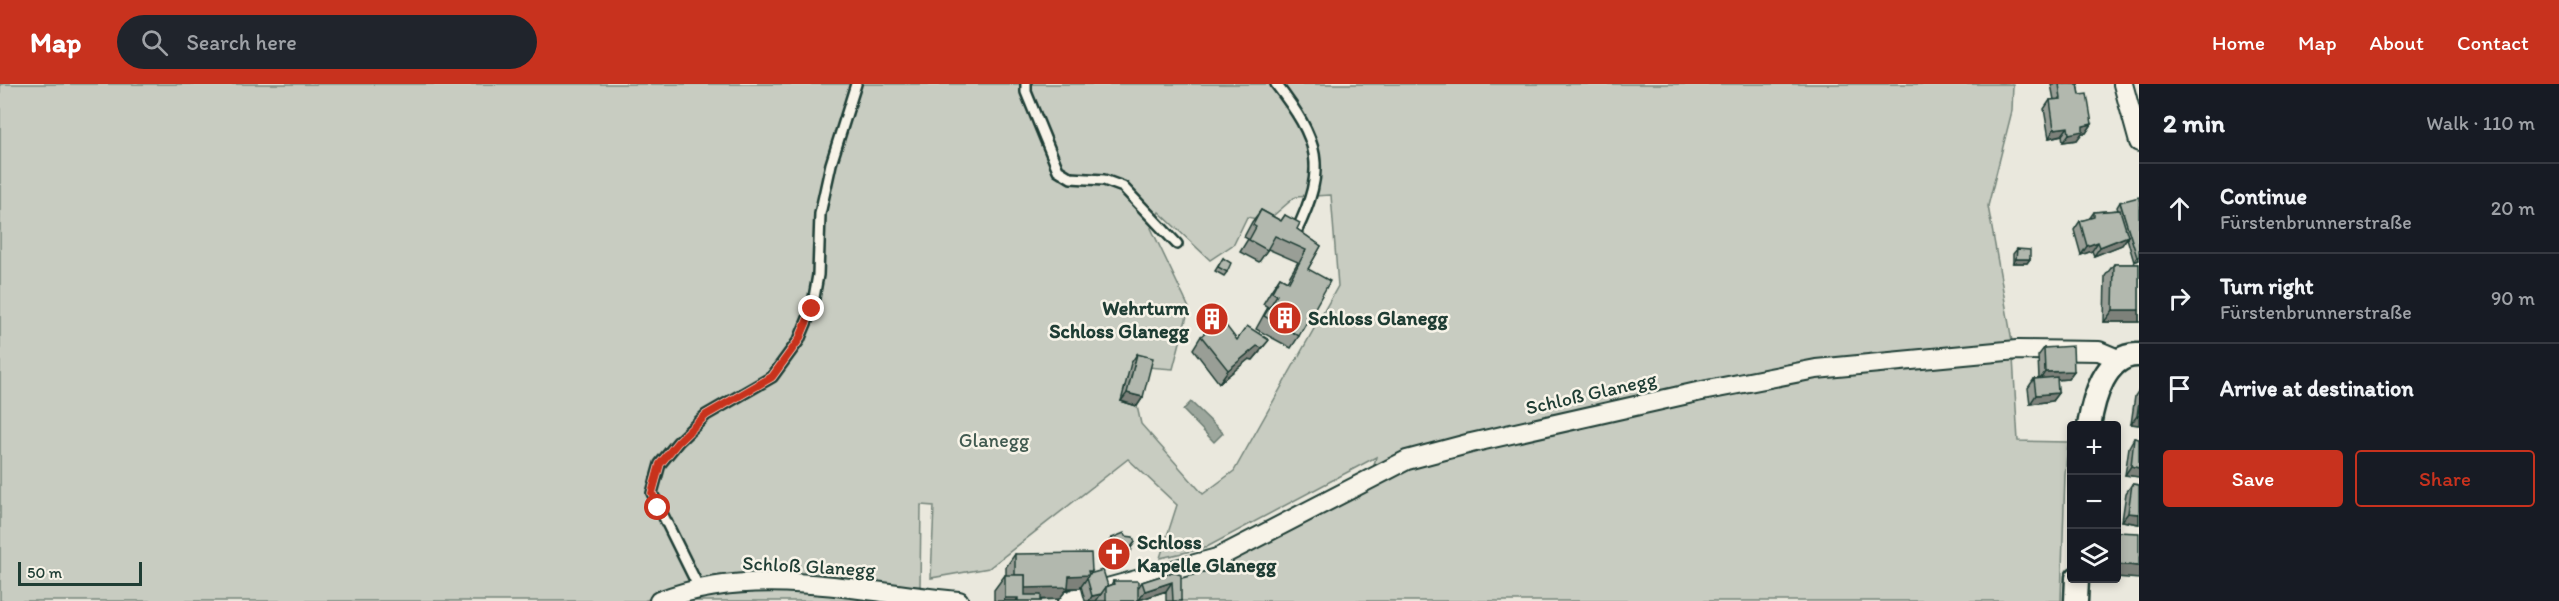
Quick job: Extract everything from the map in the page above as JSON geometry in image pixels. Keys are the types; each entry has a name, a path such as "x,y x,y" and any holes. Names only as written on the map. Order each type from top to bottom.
{"street":[{"path":"2122,84 2139,142"},
{"name":"Schloß Glanegg","path":"1084,595 1217,558 1407,460 1482,440 1697,392 1816,369 2017,350 2099,351 2129,357"},
{"path":"2090,421 2092,408 2105,376 2129,357"},
{"name":"Schloß Glanegg","path":"659,601 699,588 757,583 829,585 959,601"},
{"path":"2076,601 2077,583"}],"lane":[{"path":"699,588 652,493 660,464 678,442 706,415 772,377 799,340 812,309 818,275 820,214 831,164 856,84"},
{"path":"1026,84 1026,92 1058,170 1071,178 1104,180 1123,187 1177,243"},
{"path":"1276,84 1300,115 1314,149 1315,187 1310,204 1296,232"}],"green space":[{"name":"Glanegg","path":"0,84 2013,84 2012,111 1988,206 2012,341 2018,441 2067,442 2061,601 1175,601 1175,578 1368,490 1376,457 1205,548 1160,558 1177,505 1128,459 989,568 931,578 934,506 921,505 920,588 860,580 768,577 662,594 644,601 0,601","holes":["1331,195 1338,286 1234,471 1203,494 1141,424 1137,406 1121,401 1147,367 1173,369 1189,308 1151,228 1159,212 1210,260 1234,244 1247,217 1267,221 1295,197"]},
{"path":"775,591 899,597 908,601 686,601 710,594"}],"shaded area":[{"path":"1191,402 1223,433 1214,442 1183,410"}],"building":[{"path":"2059,84 2078,84 2080,95 2087,94 2092,124 2083,126 2083,131 2069,134 2068,127 2054,129 2050,100 2061,99"},
{"path":"2139,197 2139,257 2137,257 2120,202"},
{"path":"1261,210 1281,221 1285,215 1300,223 1297,229 1321,246 1308,269 1330,281 1299,336 1264,316 1277,295 1272,292 1280,277 1289,282 1306,250 1275,236 1267,250 1249,240 1256,227 1253,225"},
{"path":"2120,210 2128,236 2100,247 2098,242 2087,246 2080,221 2094,217 2094,212"},
{"path":"2017,249 2030,250 2030,259 2016,259"},
{"path":"1223,258 1231,263 1227,272 1218,267"},
{"path":"2114,264 2139,264 2139,310 2113,310"},
{"path":"1217,309 1221,316 1217,320 1210,319 1211,310"},
{"path":"1221,319 1237,340 1247,326 1269,340 1262,348 1257,346 1228,370 1201,336"},
{"path":"2073,346 2074,371 2045,372 2044,348"},
{"path":"1137,354 1153,358 1143,397 1127,393"},
{"path":"2057,377 2058,393 2036,395 2034,379"},
{"path":"2134,438 2139,439 2139,468 2131,466"},
{"path":"2132,484 2139,485 2139,514 2128,513"},
{"path":"2121,532 2139,533 2139,566 2121,564"},
{"path":"1124,533 1125,536 1133,537 1135,542 1130,548 1131,551 1119,556 1117,552 1111,555 1106,544 1113,541 1112,538"},
{"path":"1091,553 1092,571 1088,571 1089,575 1069,576 1068,587 1025,588 1025,575 1015,575 1015,554"},
{"path":"1103,570 1108,586 1101,594 1092,596 1087,578 1089,574"},
{"path":"1173,572 1181,575 1181,601 1173,601 1172,582 1145,591 1142,582"},
{"path":"1005,575 1025,575 1025,595 1041,595 1041,601 1018,601 1018,598 1005,598"},
{"path":"1113,581 1138,581 1138,601 1106,601 1106,587 1114,584"}],"place":[{"name":"Schloss Glanegg","path":"1285,318"},
{"name":"Wehrturm Schloss Glanegg","path":"1212,319"},
{"name":"Schloss Kapelle Glanegg","path":"1114,554"}],"route":[{"path":"658,508 652,493 660,464 678,442 706,415 772,377 799,340 812,309"}]}
